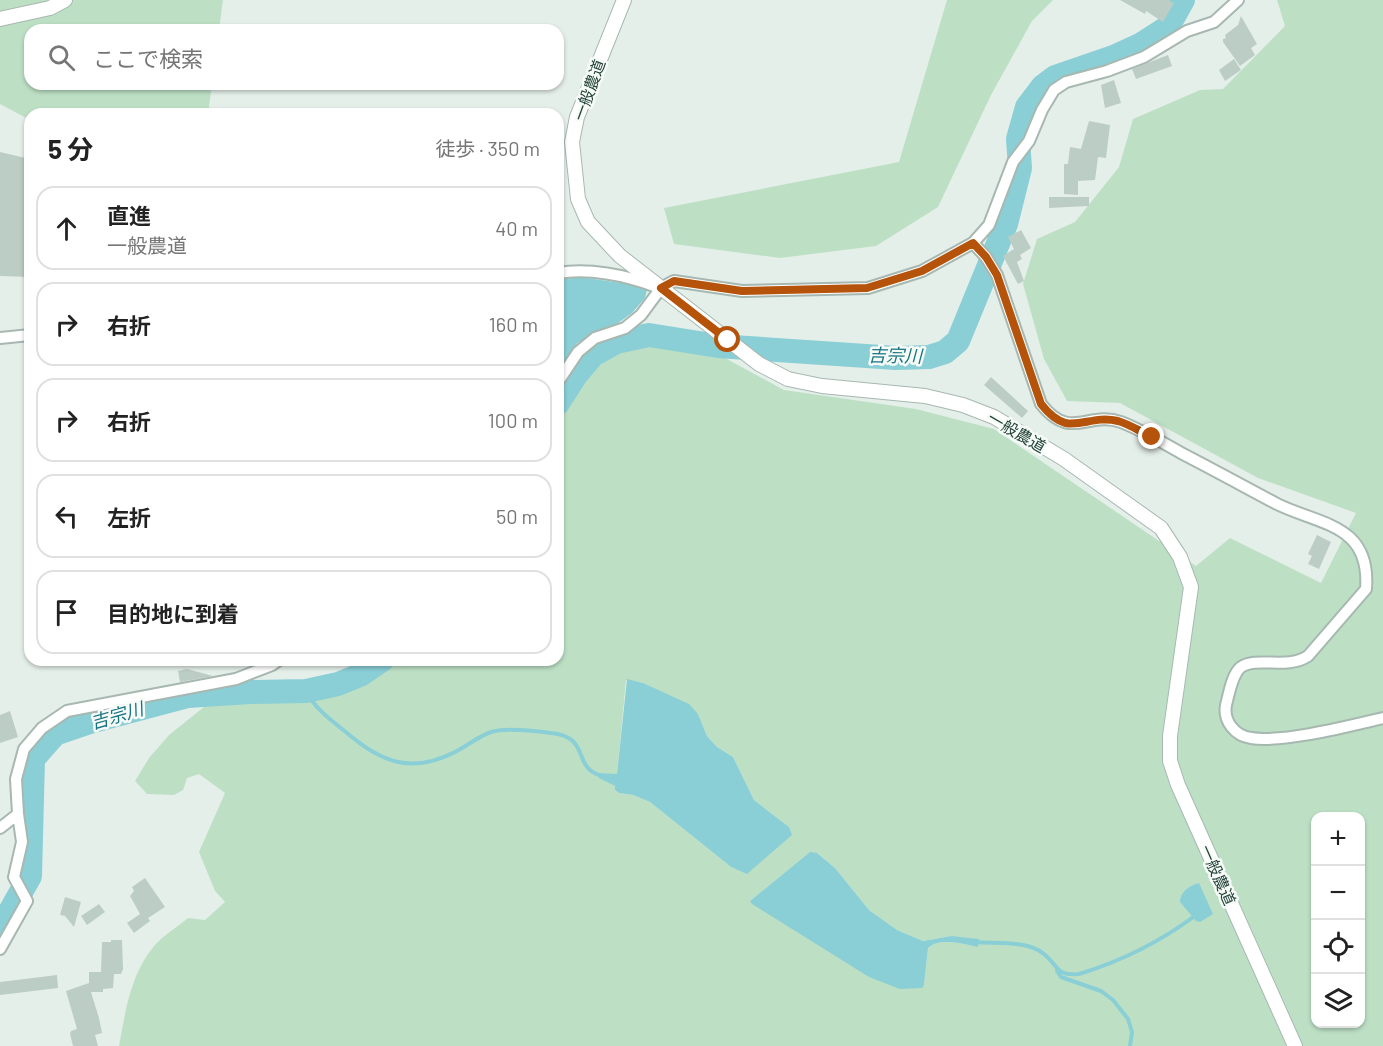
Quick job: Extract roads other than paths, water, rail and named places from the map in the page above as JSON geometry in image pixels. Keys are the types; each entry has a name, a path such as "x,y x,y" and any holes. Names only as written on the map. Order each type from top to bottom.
{"street":[{"path":"0,20 50,8 64,0"},
{"name":"一般農道","path":"624,0 577,117 572,142 573,170 578,199 588,222 620,256 759,364 788,379 822,386 925,396 963,405 994,417 1064,459 1161,528 1180,556 1191,587 1170,736 1170,760 1178,785 1295,1046"},
{"path":"564,373 578,352 595,338 625,328 641,315 661,288 674,281 742,291 867,288 922,271 973,243 988,225 1012,162 1029,141 1042,110 1054,90 1066,82 1144,57 1187,31 1214,22 1238,0"},
{"path":"973,243 986,257 997,275 1041,404 1050,416 1064,424 1119,421 1277,504 1339,529 1351,539 1361,554 1367,577 1366,589 1308,656 1300,661 1289,663 1248,664 1240,668 1235,675 1226,709 1227,722 1236,732 1249,738 1278,738 1383,718"},
{"path":"564,272 577,270 637,279 661,288"},
{"path":"0,339 24,336"},
{"path":"0,949 27,901 14,877 22,842 16,779 24,749 42,728 67,711 236,679 269,666"},
{"path":"0,828 18,814"}],"water":[{"path":"580,277 642,286 647,290 645,298 632,313 618,323 577,343 564,362 564,279"},
{"path":"627,679 643,683 689,704 698,714 707,736 717,747 733,757 754,800 789,827 792,835 747,874 731,867 650,802 633,795 619,793 615,790 615,786 599,778 598,773 617,774"},
{"path":"810,852 817,853 835,868 869,910 897,930 923,941 951,936 979,939 978,947 945,942 928,948 922,988 900,989 869,977 750,901"},
{"path":"1199,883 1213,914 1200,922 1196,921 1180,902 1186,890"}],"waterway":[{"name":"吉宗川","path":"564,394 593,355 616,342 649,335 718,346 896,358 929,357 945,352 958,341 1006,224 1020,168 1018,139 1027,107 1043,86 1055,77 1116,56 1140,45 1168,27 1183,0"},
{"name":"吉宗川","path":"0,929 30,876 33,759 55,734 90,722 188,696 306,691 338,684 360,675 373,666"},
{"path":"306,691 324,714 360,743 373,752 398,762 425,763 455,752 491,732 521,730 551,733 572,740 587,766 602,776"},
{"path":"975,942 1029,946 1049,958 1061,972 1079,974 1140,950 1169,934 1196,915"},
{"path":"1057,971 1061,977 1101,991 1113,1000 1128,1019 1132,1032 1130,1046"}]}
